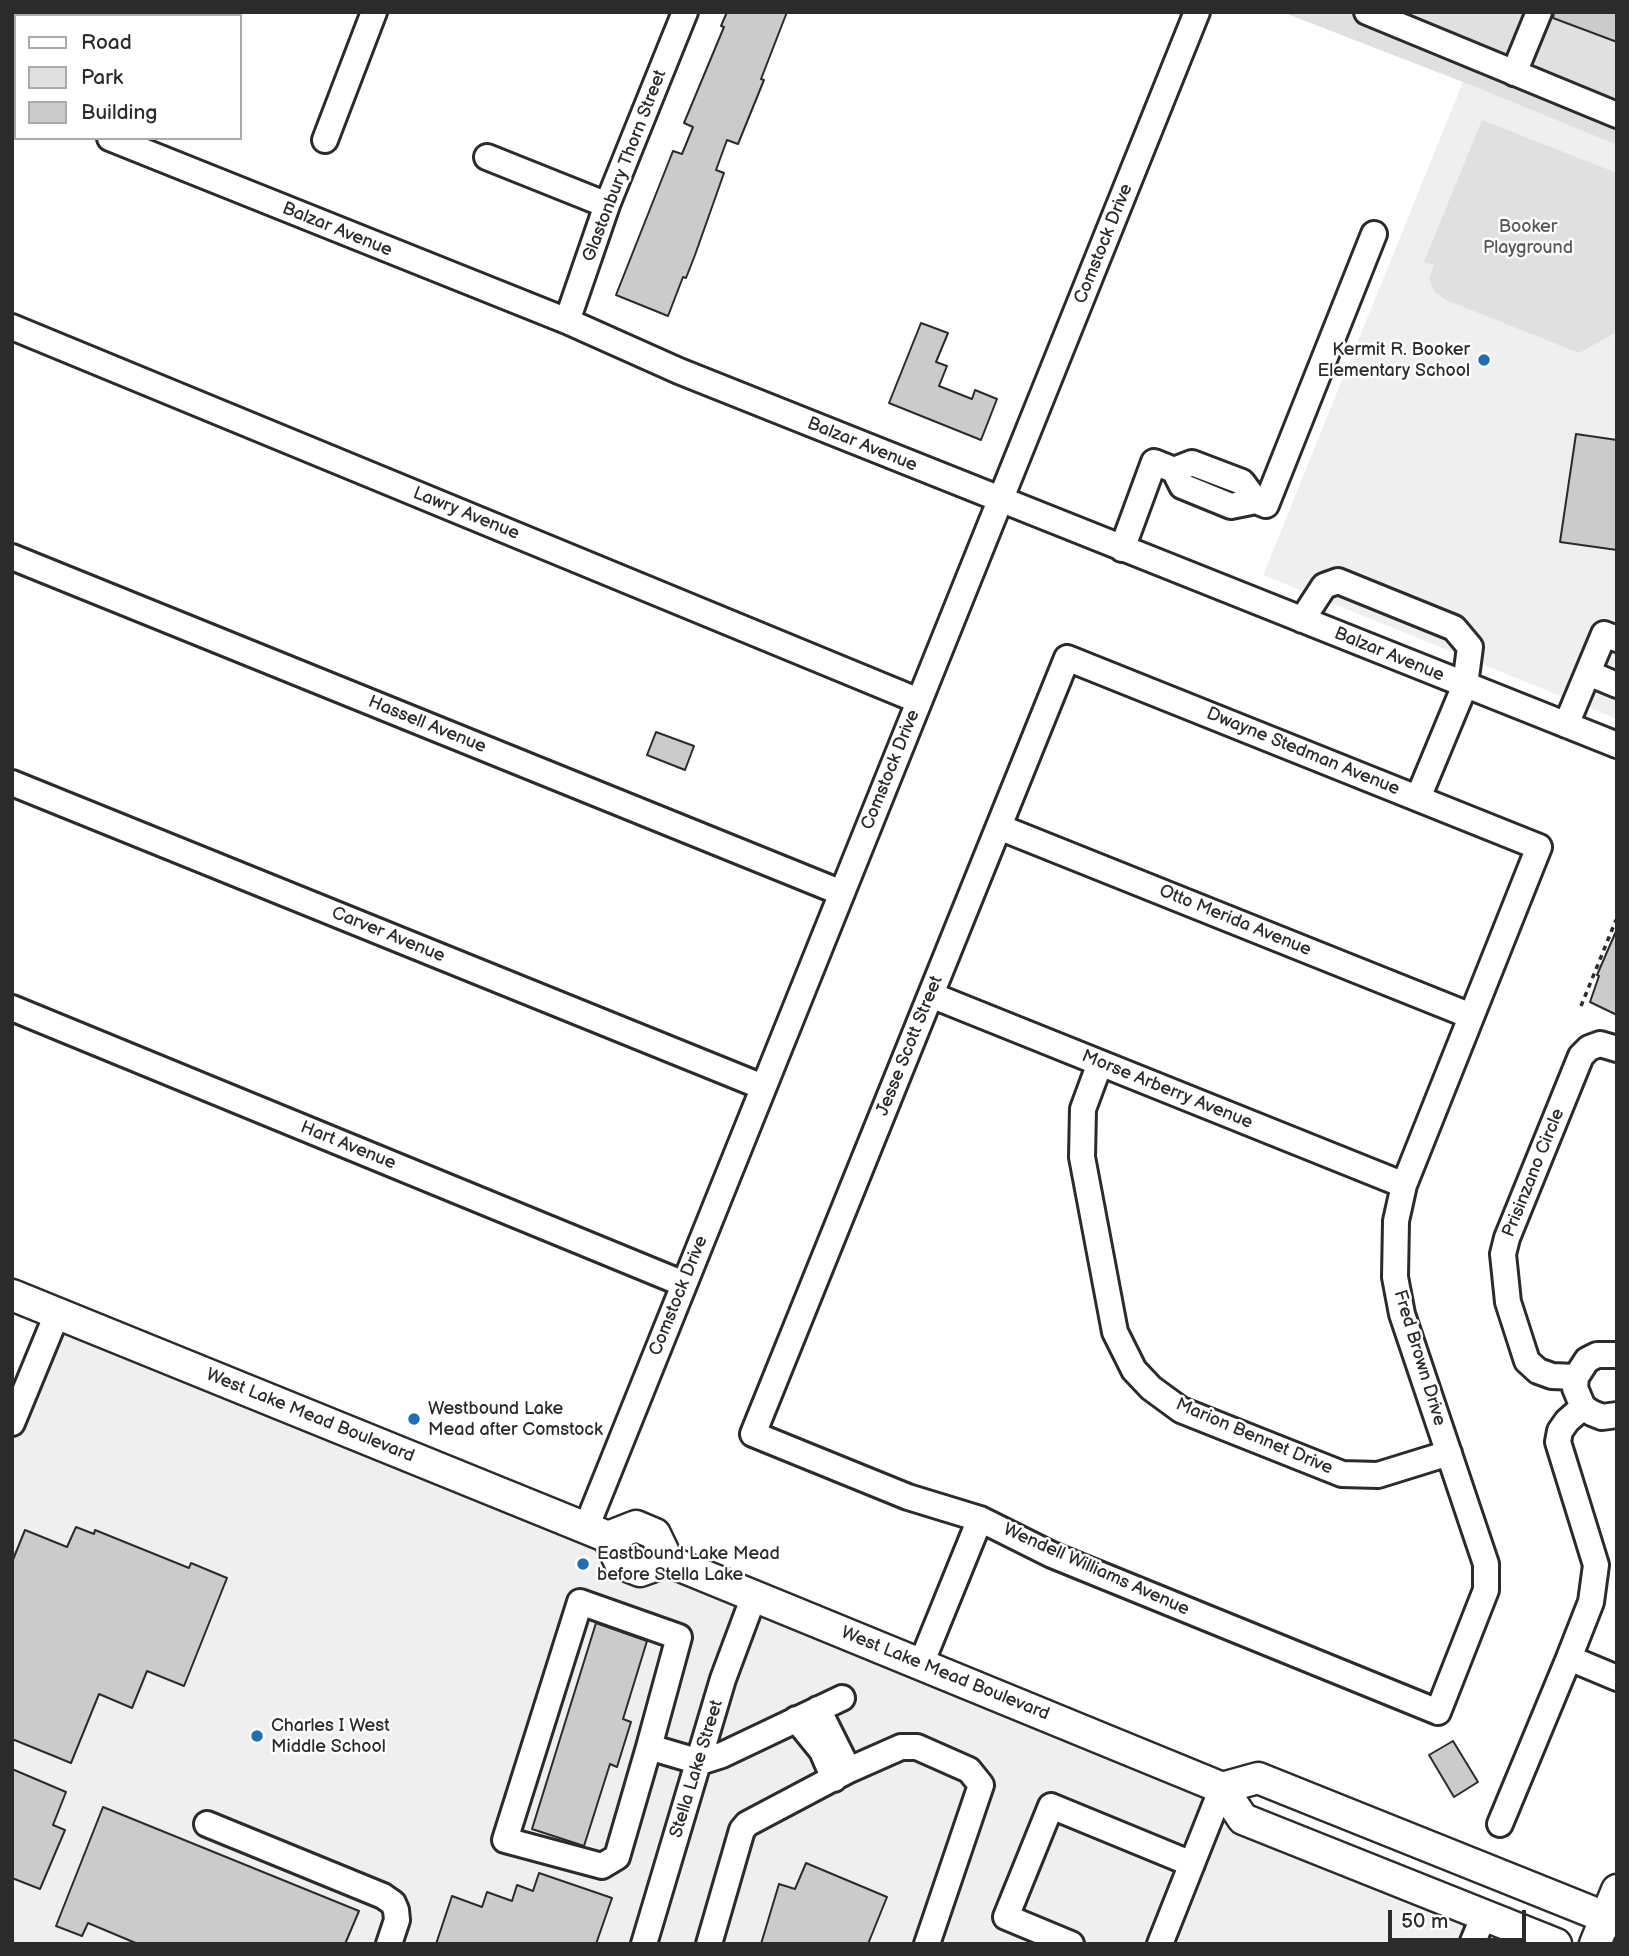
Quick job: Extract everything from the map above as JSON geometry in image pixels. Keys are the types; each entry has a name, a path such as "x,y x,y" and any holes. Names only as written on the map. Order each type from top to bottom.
{"main road":[{"name":"West Lake Mead Boulevard","path":"12,1295 597,1533 636,1526 655,1534 668,1561 1222,1788"},
{"path":"1556,1944 1243,1819 1222,1788 1258,1778 1606,1928 1617,1890"}],"street":[{"path":"325,141 374,12"},
{"name":"Glastonbury Thorn Street","path":"568,321 607,205 685,12"},
{"path":"1367,12 1617,115"},
{"path":"1514,73 1539,12"},
{"name":"Comstock Drive","path":"597,1533 684,1284 1196,13"},
{"name":"Balzar Avenue","path":"115,140 568,321 679,371 1617,745"},
{"path":"487,157 607,205"},
{"path":"1122,549 1154,462 1174,470 1182,486 1231,506 1256,501 1266,505 1374,234"},
{"name":"Lawry Avenue","path":"12,327 919,701"},
{"name":"Hassell Avenue","path":"12,556 842,893"},
{"path":"1301,620 1324,586 1338,581 1454,628 1470,647 1465,685 1418,798"},
{"path":"1566,724 1604,634 1617,639"},
{"name":"Dwayne Stedman Avenue","path":"1067,658 1539,847"},
{"name":"Jesse Scott Street","path":"753,1434 1067,658"},
{"path":"1588,673 1617,685"},
{"name":"Carver Avenue","path":"12,783 763,1087"},
{"name":"Otto Merida Avenue","path":"999,827 1471,1016"},
{"name":"Fred Brown Drive","path":"1438,1712 1486,1590 1486,1564 1402,1314 1395,1277 1396,1221 1404,1185 1539,847"},
{"name":"Morse Arberry Avenue","path":"931,995 1404,1185"},
{"name":"Hart Avenue","path":"12,1008 684,1284"},
{"name":"Prisinzano Circle","path":"1576,1377 1552,1376 1538,1371 1527,1362 1508,1302 1503,1254 1507,1238 1581,1055 1600,1044 1617,1049"},
{"name":"Marion Bennet Drive","path":"1100,1063 1083,1109 1082,1157 1115,1332 1134,1370 1151,1388 1181,1410 1342,1474 1378,1475 1449,1452"},
{"path":"12,1423 57,1314"},
{"path":"1617,1355 1597,1355 1587,1360 1576,1377 1575,1388 1584,1407 1592,1413 1602,1417 1617,1415"},
{"path":"1500,1824 1591,1602 1596,1564 1558,1442 1560,1431 1567,1420 1584,1407"},
{"name":"Wendell Williams Avenue","path":"753,1434 908,1497 980,1519 1052,1555 1438,1712"},
{"path":"921,1664 980,1519"},
{"name":"Stella Lake Street","path":"644,1944 723,1679 754,1596"},
{"path":"580,1602 678,1637 649,1747 617,1857 602,1866 505,1840 580,1602"},
{"path":"1569,1658 1617,1678"},
{"path":"649,1747 700,1762 722,1755 842,1698"},
{"path":"807,1714 822,1751 841,1774"},
{"path":"709,1944 742,1830 747,1824 841,1774 901,1747 917,1747 969,1770 981,1784 927,1944"},
{"path":"1160,1944 1222,1788"},
{"path":"1071,1944 1006,1917 1051,1806 1192,1864"},
{"path":"207,1825 383,1896 393,1903 396,1910 397,1920 389,1944"},
{"path":"1472,1944 1484,1915"}],"path":[{"path":"1581,1006 1617,919"}],"shaded area":[{"name":"Kermit R. Booker Elementary School","path":"1463,82 1617,145 1617,719 1263,575"},
{"path":"57,1314 1222,1788 1503,1944 12,1944 12,1423"}],"green space":[{"path":"1282,12 1617,12 1617,145 1463,82"},
{"name":"Booker Playground","path":"1482,120 1617,173 1617,332 1579,353 1446,300 1435,292 1429,279 1434,265 1424,262"}],"building":[{"path":"727,12 787,12 761,79 764,80 738,144 727,140 716,170 724,173 686,278 683,277 668,316 616,295 673,151 682,154 693,127 684,123 724,27 721,26"},
{"path":"1554,12 1617,12 1617,42 1553,18"},
{"path":"921,323 948,333 936,362 947,366 939,386 972,399 975,390 997,399 981,440 889,403"},
{"path":"1576,434 1617,440 1617,550 1560,542"},
{"path":"656,732 694,746 685,770 647,755"},
{"path":"1617,929 1617,1015 1590,1002 1599,976 1597,975"},
{"path":"76,1527 94,1534 95,1530 189,1568 191,1563 227,1578 184,1686 147,1671 132,1708 99,1694 71,1763 12,1739 12,1562 25,1530 67,1547"},
{"path":"596,1623 647,1641 623,1719 631,1722 617,1767 610,1764 584,1846 532,1829"},
{"path":"1453,1741 1478,1782 1454,1797 1429,1755"},
{"path":"12,1769 66,1792 53,1825 65,1830 40,1889 12,1878"},
{"path":"103,1807 359,1911 345,1944 138,1944 88,1923 82,1936 56,1926"},
{"path":"806,1863 887,1897 868,1944 761,1944 779,1884 795,1889"},
{"path":"539,1873 612,1898 596,1944 436,1944 452,1896 482,1907 487,1892 512,1901 517,1885 533,1891"}],"place":[{"name":"Kermit R. Booker Elementary School","path":"1484,360"},
{"name":"Westbound Lake Mead after Comstock","path":"414,1419"},
{"name":"Eastbound Lake Mead before Stella Lake","path":"583,1564"},
{"name":"Charles I West Middle School","path":"257,1736"}]}
